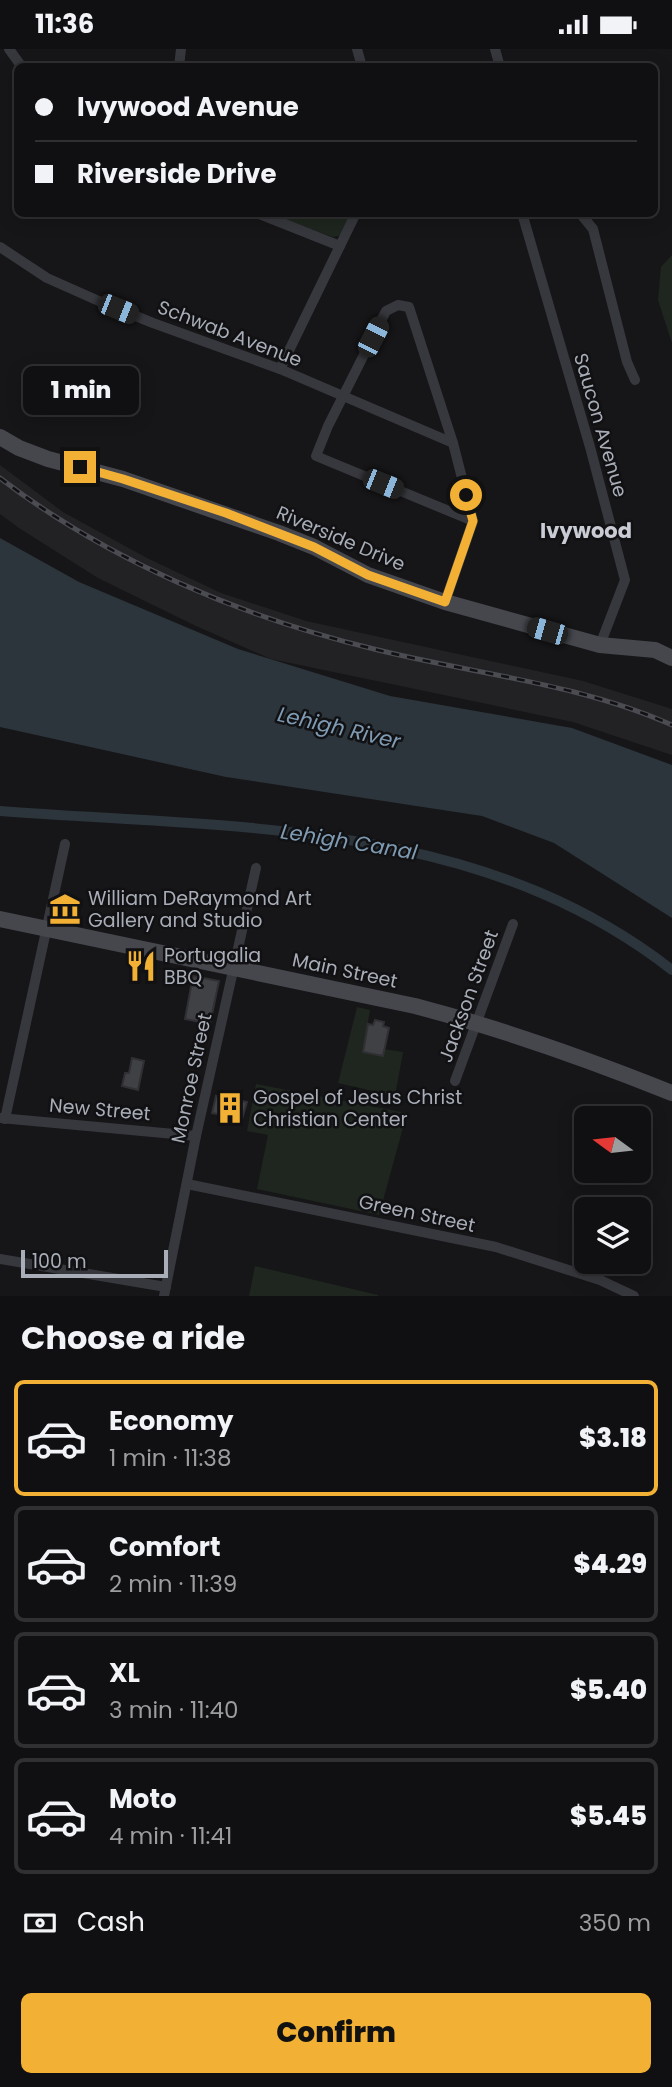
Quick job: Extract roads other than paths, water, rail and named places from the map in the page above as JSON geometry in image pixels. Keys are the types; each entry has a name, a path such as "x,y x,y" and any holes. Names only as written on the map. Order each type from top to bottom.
{"street":[{"path":"267,217 340,246"},
{"path":"280,369 354,217"},
{"name":"Saucon Avenue","path":"523,217 590,447 625,580 600,645"},
{"path":"583,217 593,229 627,362 635,380"},
{"name":"Schwab Avenue","path":"0,247 47,278 101,302 280,369 453,443"},
{"path":"445,602 473,521 453,443 409,307 398,306 386,311 316,456 473,521"},
{"name":"Riverside Drive","path":"0,437 48,460 123,479 279,533 314,547 368,575 445,602 600,645 655,650 672,658"},
{"path":"2,1118 65,844"},
{"name":"Monroe Street","path":"165,1291 196,1136 256,869"},
{"name":"Main Street","path":"0,919 415,1006 476,1022 560,1050 672,1093"},
{"name":"Jackson Street","path":"455,1081 513,924"},
{"name":"New Street","path":"2,1118 196,1136"},
{"name":"Green Street","path":"187,1184 496,1247 600,1280 634,1296"},
{"path":"0,1259 165,1291"}],"water":[{"name":"Lehigh River","path":"0,538 79,582 238,649 390,696 572,728 672,765 672,918 554,843 482,816 226,777 0,727"}],"waterway":[{"name":"Lehigh Canal","path":"0,811 264,829 350,840 435,858 517,884 597,920 672,970"}],"railway":[{"path":"0,478 85,535 178,583 227,603 276,621 374,649 600,699 672,725"}],"place":[{"name":"William DeRaymond Art Gallery and Studio","path":"65,909"},
{"name":"Portugalia BBQ","path":"141,966"},
{"name":"Gospel of Jesus Christ Christian Center","path":"230,1108"}],"district":[{"name":"Ivywood","path":"586,531"}]}
